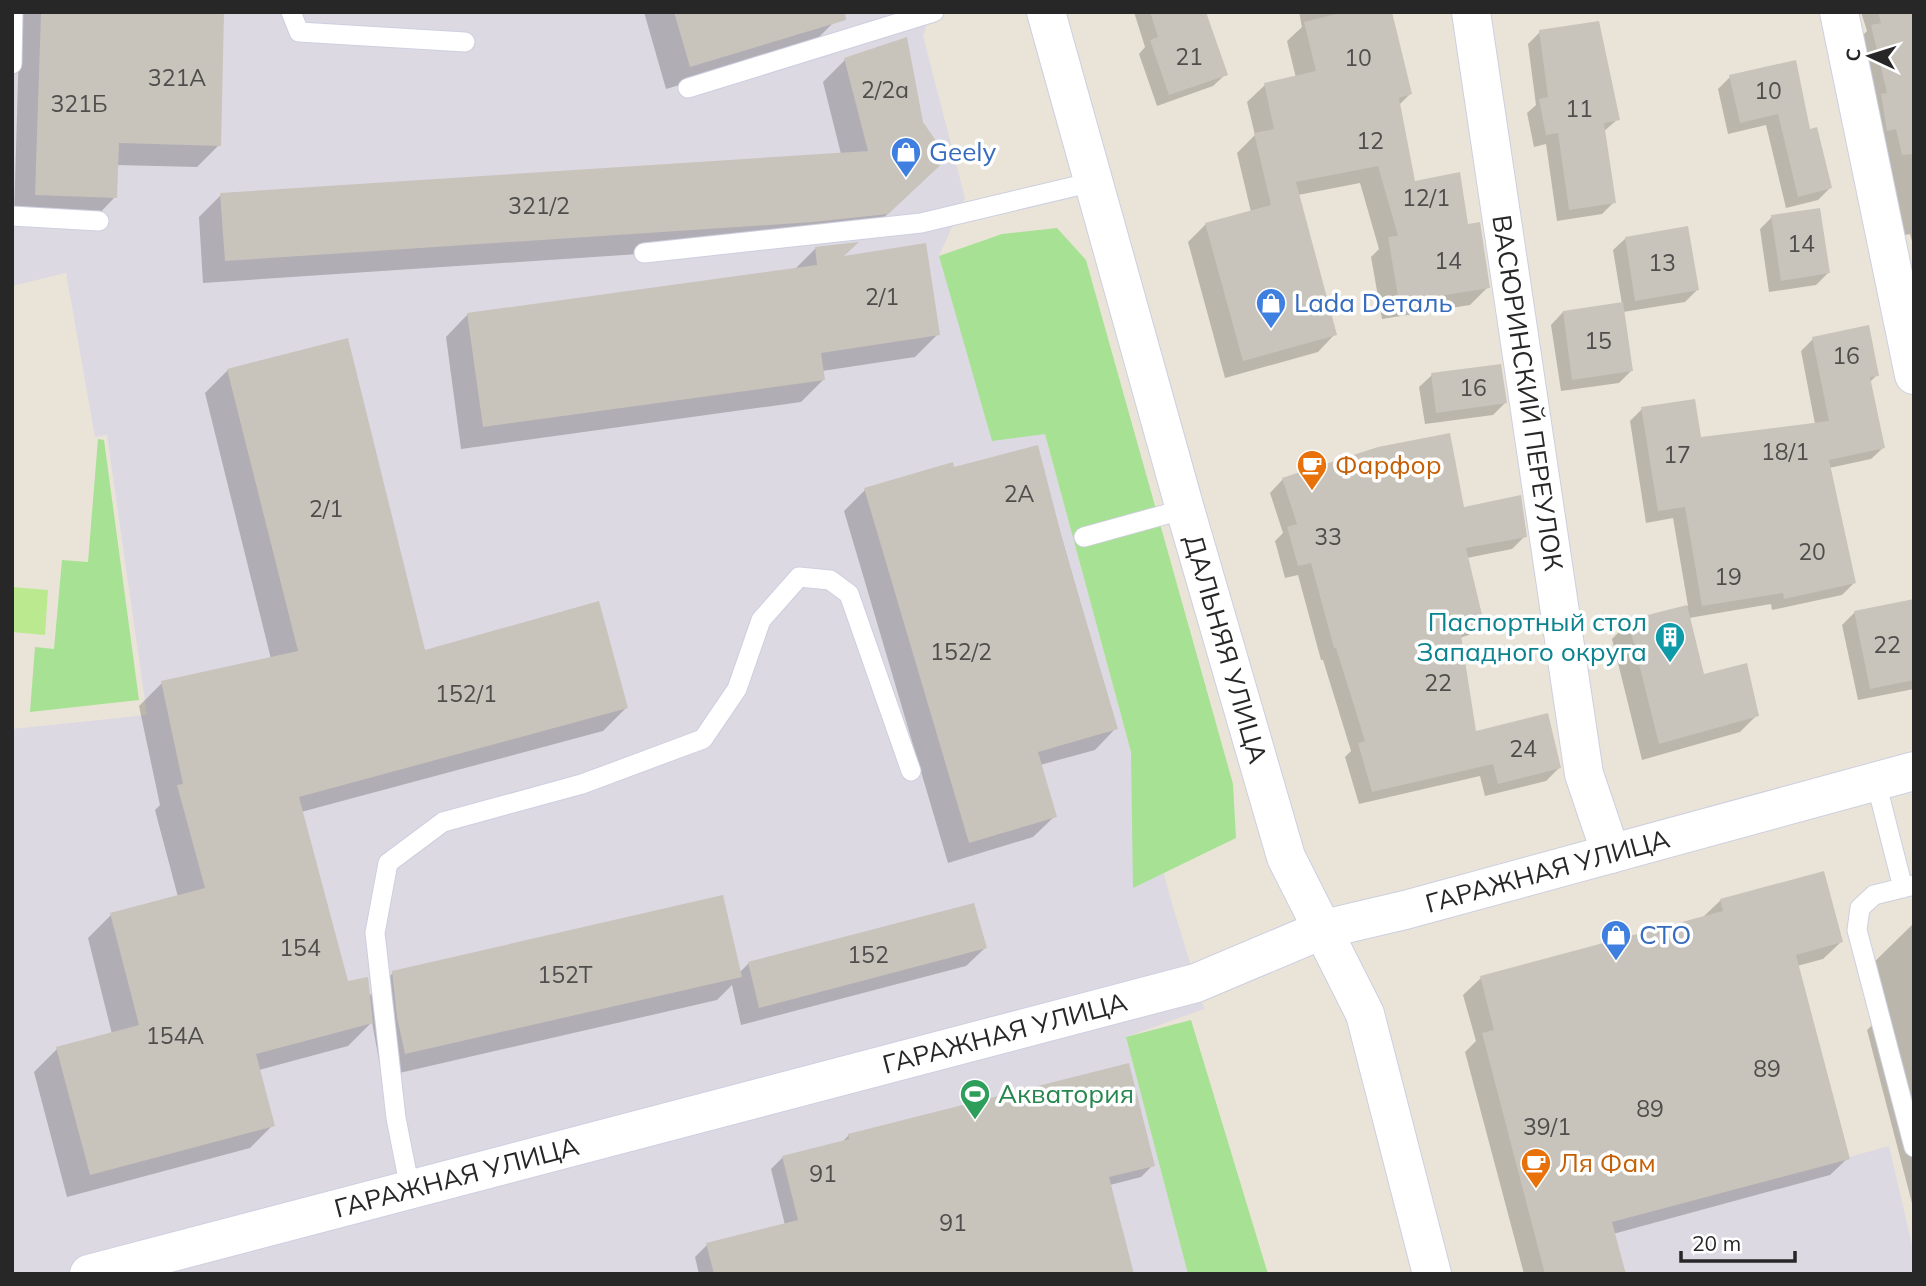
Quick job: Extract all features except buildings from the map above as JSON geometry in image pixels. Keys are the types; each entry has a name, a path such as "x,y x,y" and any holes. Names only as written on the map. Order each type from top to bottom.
{"street":[{"name":"ДАЛЬНЯЯ УЛИЦА","path":"1046,12 1286,857 1365,1014 1432,1274"},
{"name":"ВАСЮРИНСКИЙ ПЕРЕУЛОК","path":"1471,12 1584,774 1611,854"},
{"path":"1839,12 1914,375"},
{"name":"ГАРАЖНАЯ УЛИЦА","path":"89,1274 1196,983 1324,929 1405,910 1914,771"}],"lane":[{"path":"12,64 13,12"},
{"path":"290,12 299,32 465,42"},
{"path":"688,88 934,12"},
{"path":"645,253 921,223 1093,182"},
{"path":"12,216 100,220"},
{"path":"1084,537 1185,509"},
{"path":"410,1189 396,1118 374,933 388,863 443,822 582,784 703,738 737,689 761,620 799,577 830,580 849,594 911,771"},
{"path":"1876,782 1909,887 1874,895 1860,908 1857,930 1914,1147"}],"shaded area":[{"path":"12,12 930,12 923,36 965,198 939,256 1045,434 1171,900 1204,1009 1126,1037 1188,1274 12,1274 12,729 147,715 107,435 95,437 66,273 12,286"},
{"path":"1889,1146 1914,1253 1914,1274 1626,1274 1612,1222"}],"green space":[{"path":"1057,228 1086,260 1233,784 1236,838 1133,888 1131,752 1045,434 992,441 939,256 1002,234"},
{"path":"98,439 104,440 139,700 30,712 35,647 54,649 62,560 88,562"},
{"path":"12,587 48,590 45,635 12,632"},
{"path":"1191,1020 1268,1274 1188,1274 1126,1037"}],"place":[{"name":"Geely","path":"906,179"},
{"name":"Lada Dеталь","path":"1271,330"},
{"name":"Фарфор","path":"1312,492"},
{"name":"Паспортный стол Западного округа","path":"1670,664"},
{"name":"СТО","path":"1616,962"},
{"name":"Акватория","path":"975,1121"},
{"name":"Ля Фам","path":"1536,1190"}]}
